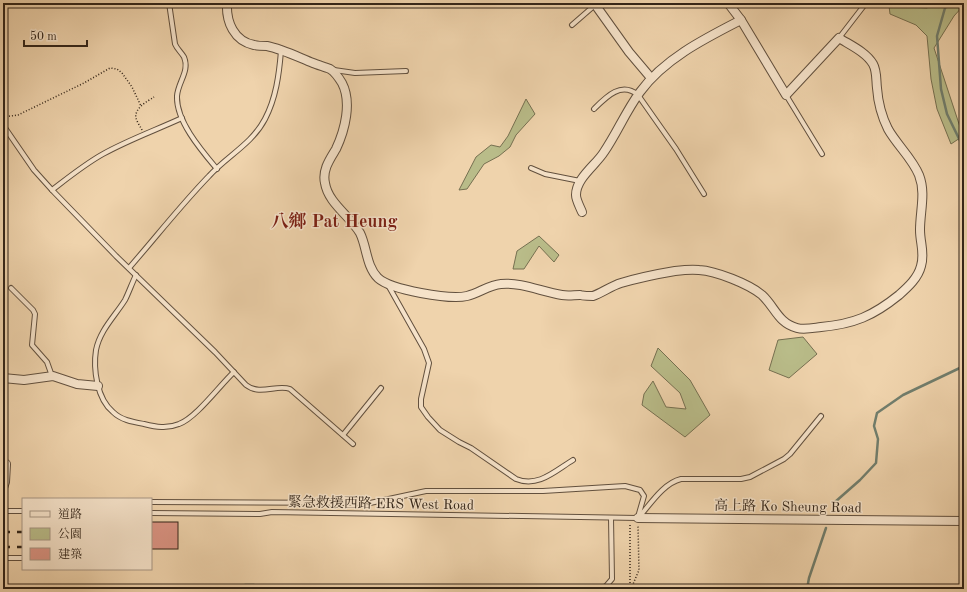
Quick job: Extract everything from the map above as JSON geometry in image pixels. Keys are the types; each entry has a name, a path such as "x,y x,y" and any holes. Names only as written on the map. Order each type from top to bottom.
{"street":[{"path":"227,3 228,20 239,38 253,45 268,46 332,70 343,85 346,93 343,131 324,176 325,186 329,195 352,221 362,238 373,270 378,277 387,284 436,295 458,298 471,296 490,286 501,284 518,285 563,295 592,296 618,284 674,271 700,270 744,284 756,291 785,323 800,329 850,323 874,314 907,288 921,269 923,254 920,231 923,194 921,182 917,171 887,127 880,104 875,67 861,52 839,38 786,96 741,20 728,3"},
{"path":"595,4 626,47 651,78"},
{"path":"582,212 576,195 580,181 603,154 638,95 651,78 667,64 692,47 741,20"},
{"path":"3,378 24,380 53,376 77,384 98,386"},
{"path":"3,488 5,482 6,464"},
{"name":"高上路 Ko Sheung Road","path":"634,518 964,521"}],"lane":[{"path":"169,3 175,44 183,56 185,63 185,71 177,96 182,118 202,151 216,169"},
{"path":"839,38 866,3"},
{"path":"572,25 595,4"},
{"path":"129,268 190,197 216,169 249,140 265,119 277,86 281,51"},
{"path":"332,70 355,73 406,72"},
{"path":"594,109 605,98 621,90 632,90 638,95 676,149 704,194"},
{"path":"786,96 822,154"},
{"path":"52,190 80,168 102,154 182,118"},
{"path":"3,125 34,170 52,190 250,388 257,390 284,387 290,389 353,444"},
{"path":"531,168 545,174 580,181"},
{"path":"136,275 125,299 103,332 96,348 95,367 98,386 113,413 131,421 164,428 180,424 189,419 234,372"},
{"path":"387,284 424,349 429,363 422,391 421,407 440,430 471,448 516,479 523,482 533,482 545,478 573,460"},
{"path":"12,288 35,314 32,345 47,362 53,376"},
{"path":"343,435 381,388"},
{"path":"634,518 663,491 676,480 681,478 745,479 784,459 795,449 821,416"},
{"path":"152,502 370,503 426,491 543,491 625,486 640,490 644,496 634,518"},
{"path":"3,511 22,511"},
{"name":"緊急救援西路 ERS West Road","path":"152,513 260,514 272,512 611,518"},
{"path":"226,589 236,587 600,589 606,586 612,579 611,518"},
{"name":"高上路 Ko Sheung Road","path":"611,518 634,518"},
{"path":"3,558 22,558"}],"path":[{"path":"3,117 18,115 84,83 110,68 117,69 122,73 132,87 141,106"},
{"path":"144,135 136,119 138,111 141,106 154,97"},
{"path":"631,589 639,570 634,518"},
{"path":"631,589 634,518"}],"green space":[{"path":"935,3 964,3 934,48 963,136 951,144 937,109 931,79 927,36 916,25 890,14 889,6 927,8"},
{"path":"526,99 535,114 516,135 510,147 499,156 484,164 467,189 459,190 476,157 491,145 500,147 508,136"},
{"path":"539,236 559,255 554,262 539,246 524,269 513,269 517,251"},
{"path":"803,337 817,354 789,378 769,370 778,340"},
{"path":"658,348 690,380 710,415 685,437 642,405 644,394 653,381 666,407 686,409 680,393 651,366"}],"building":[{"path":"152,522 178,522 178,549 152,549"}],"waterway":[{"path":"950,3 945,8 937,36 941,89 947,114 964,149"},
{"path":"835,502 860,480 876,463 878,439 874,426 877,413 903,395 964,366"},
{"path":"807,589 809,578 826,528"},
{"path":"245,585 254,585 257,587"},
{"path":"194,588 234,586"}],"railway":[{"path":"3,532 22,532"},
{"path":"3,547 22,547"}],"district":[{"name":"八鄉 Pat Heung","path":"334,221"}]}
